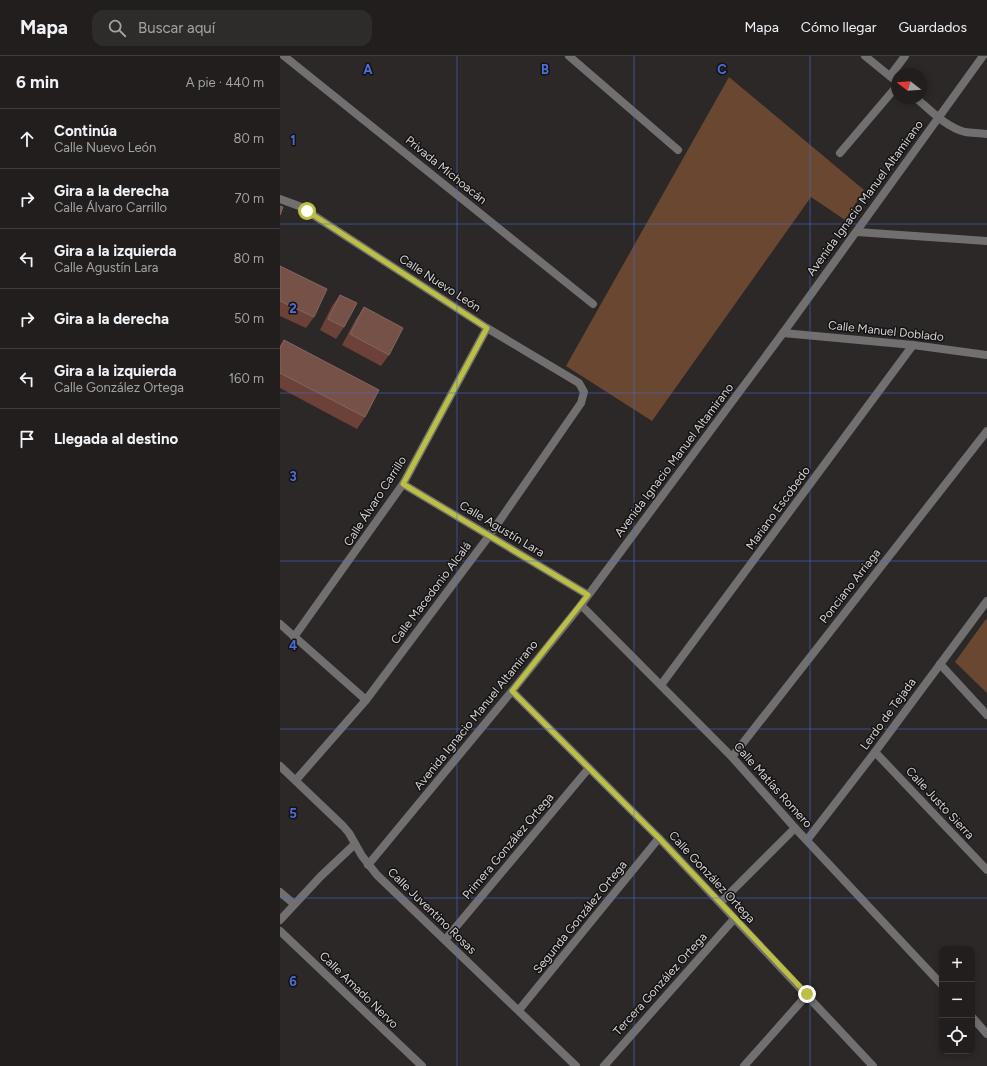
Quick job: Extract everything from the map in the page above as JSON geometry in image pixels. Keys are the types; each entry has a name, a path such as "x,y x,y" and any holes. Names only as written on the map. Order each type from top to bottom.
{"street":[{"name":"Privada Michoacán","path":"284,56 593,304"},
{"path":"569,56 678,150"},
{"path":"864,56 890,76 905,56"},
{"name":"Avenida Ignacio Manuel Altamirano","path":"368,865 582,605 857,232 938,116 983,56"},
{"path":"840,153 891,93"},
{"path":"923,104 957,129 971,133 987,134"},
{"name":"Calle Nuevo León","path":"280,198 307,211 487,328 579,383 584,392"},
{"path":"857,232 987,241"},
{"name":"Calle Álvaro Carrillo","path":"294,637 403,484 487,328"},
{"name":"Calle Manuel Doblado","path":"783,333 913,345 987,355"},
{"name":"Mariano Escobedo","path":"661,685 913,345"},
{"name":"Calle Macedonio Alcalá","path":"296,780 366,700 489,536 581,403 584,392"},
{"name":"Ponciano Arriaga","path":"732,757 987,431"},
{"name":"Calle Agustín Lara","path":"403,484 588,595"},
{"name":"Lerdo de Tejada","path":"807,840 987,602"},
{"name":"Calle Matías Romero","path":"582,605 732,757 795,828 939,982"},
{"path":"280,624 366,700"},
{"path":"940,664 987,715"},
{"name":"Calle González Ortega","path":"512,691 659,838 873,1066"},
{"name":"Calle Justo Sierra","path":"875,752 987,870"},
{"name":"Calle Juventino Rosas","path":"280,766 343,826 368,865 377,875 576,1066"},
{"name":"Primera González Ortega","path":"445,940 589,768"},
{"path":"720,903 795,828"},
{"name":"Segunda González Ortega","path":"519,1010 659,838"},
{"path":"280,920 294,904 355,844"},
{"path":"280,892 294,904"},
{"name":"Tercera González Ortega","path":"604,1066 734,919"},
{"name":"Calle Amado Nervo","path":"280,931 422,1066"},
{"path":"744,1066 807,994"},
{"path":"973,1018 987,1034"}],"shaded area":[{"path":"729,77 864,190 845,220 811,197 652,421 566,366"},
{"path":"986,619 987,620 987,693 955,662"}],"building":[{"path":"280,206 283,207 280,215"},
{"path":"280,266 327,289 314,317 280,301"},
{"path":"340,295 357,303 344,327 328,319"},
{"path":"364,307 403,328 389,355 350,334"},
{"path":"284,340 379,390 365,417 280,373 280,348"}],"route":[{"path":"307,211 487,328 403,484 588,595 582,605 512,691 659,838 734,919 807,994"}]}
